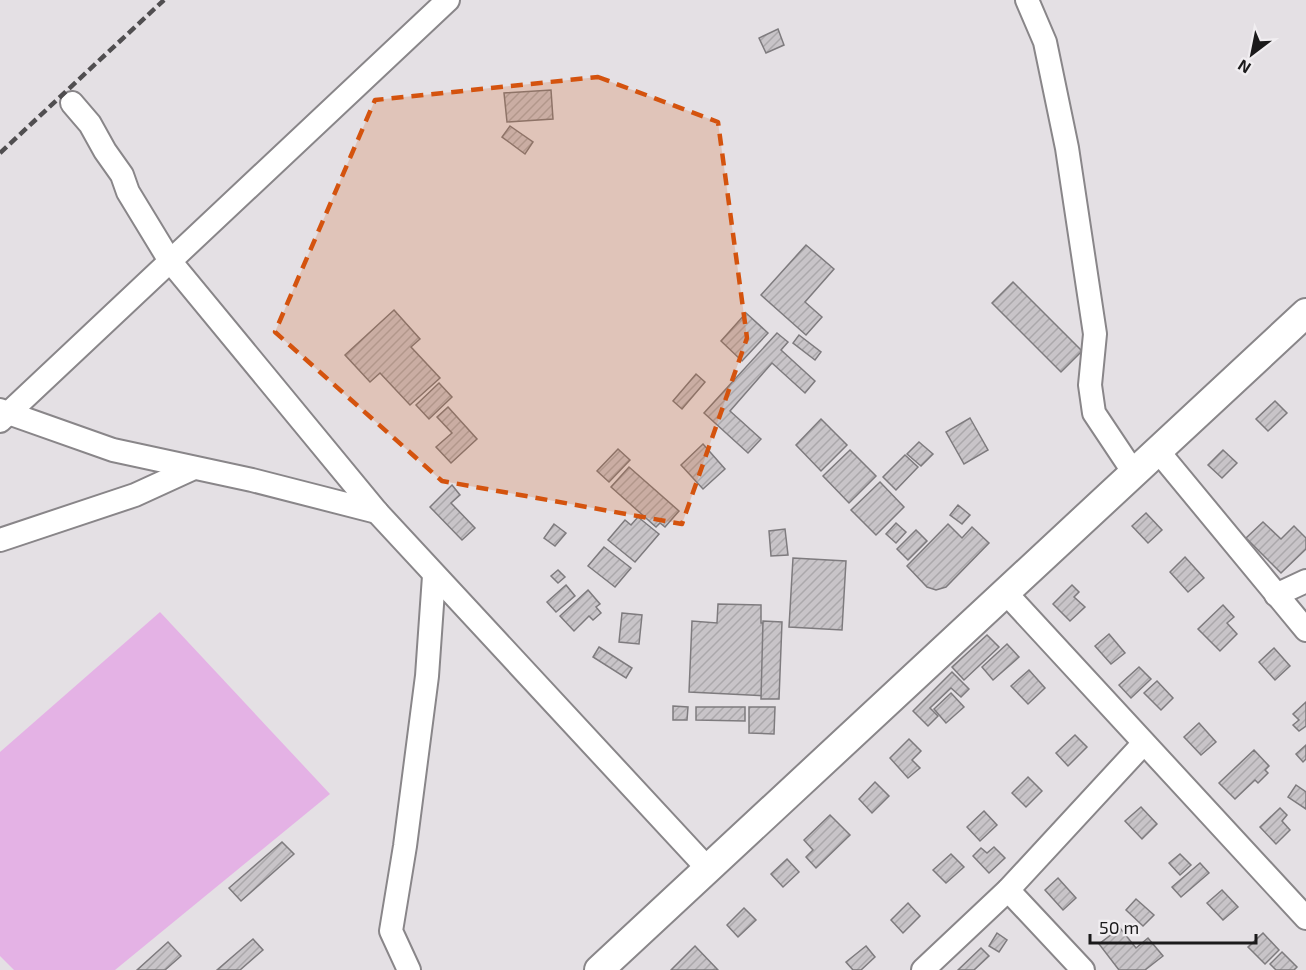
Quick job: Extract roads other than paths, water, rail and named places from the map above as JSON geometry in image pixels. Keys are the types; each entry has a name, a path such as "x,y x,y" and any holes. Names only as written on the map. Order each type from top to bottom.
{"street":[{"path":"377,512 113,450 3,414 448,0"},
{"path":"1027,0 1045,42 1067,148 1095,334 1090,385 1094,413 1134,473"},
{"path":"72,103 90,124 122,175 128,192 170,261 377,512 708,870"},
{"path":"600,970 1306,313"},
{"path":"1158,451 1306,630"},
{"path":"0,540 135,495 194,468"},
{"path":"409,970 390,931 405,846 427,676 434,576"},
{"path":"1276,595 1306,581"},
{"path":"1005,592 1306,918"},
{"path":"923,970 1008,890 1144,743"},
{"path":"1008,890 1083,970"}],"railway":[{"path":"0,153 164,0"}]}
